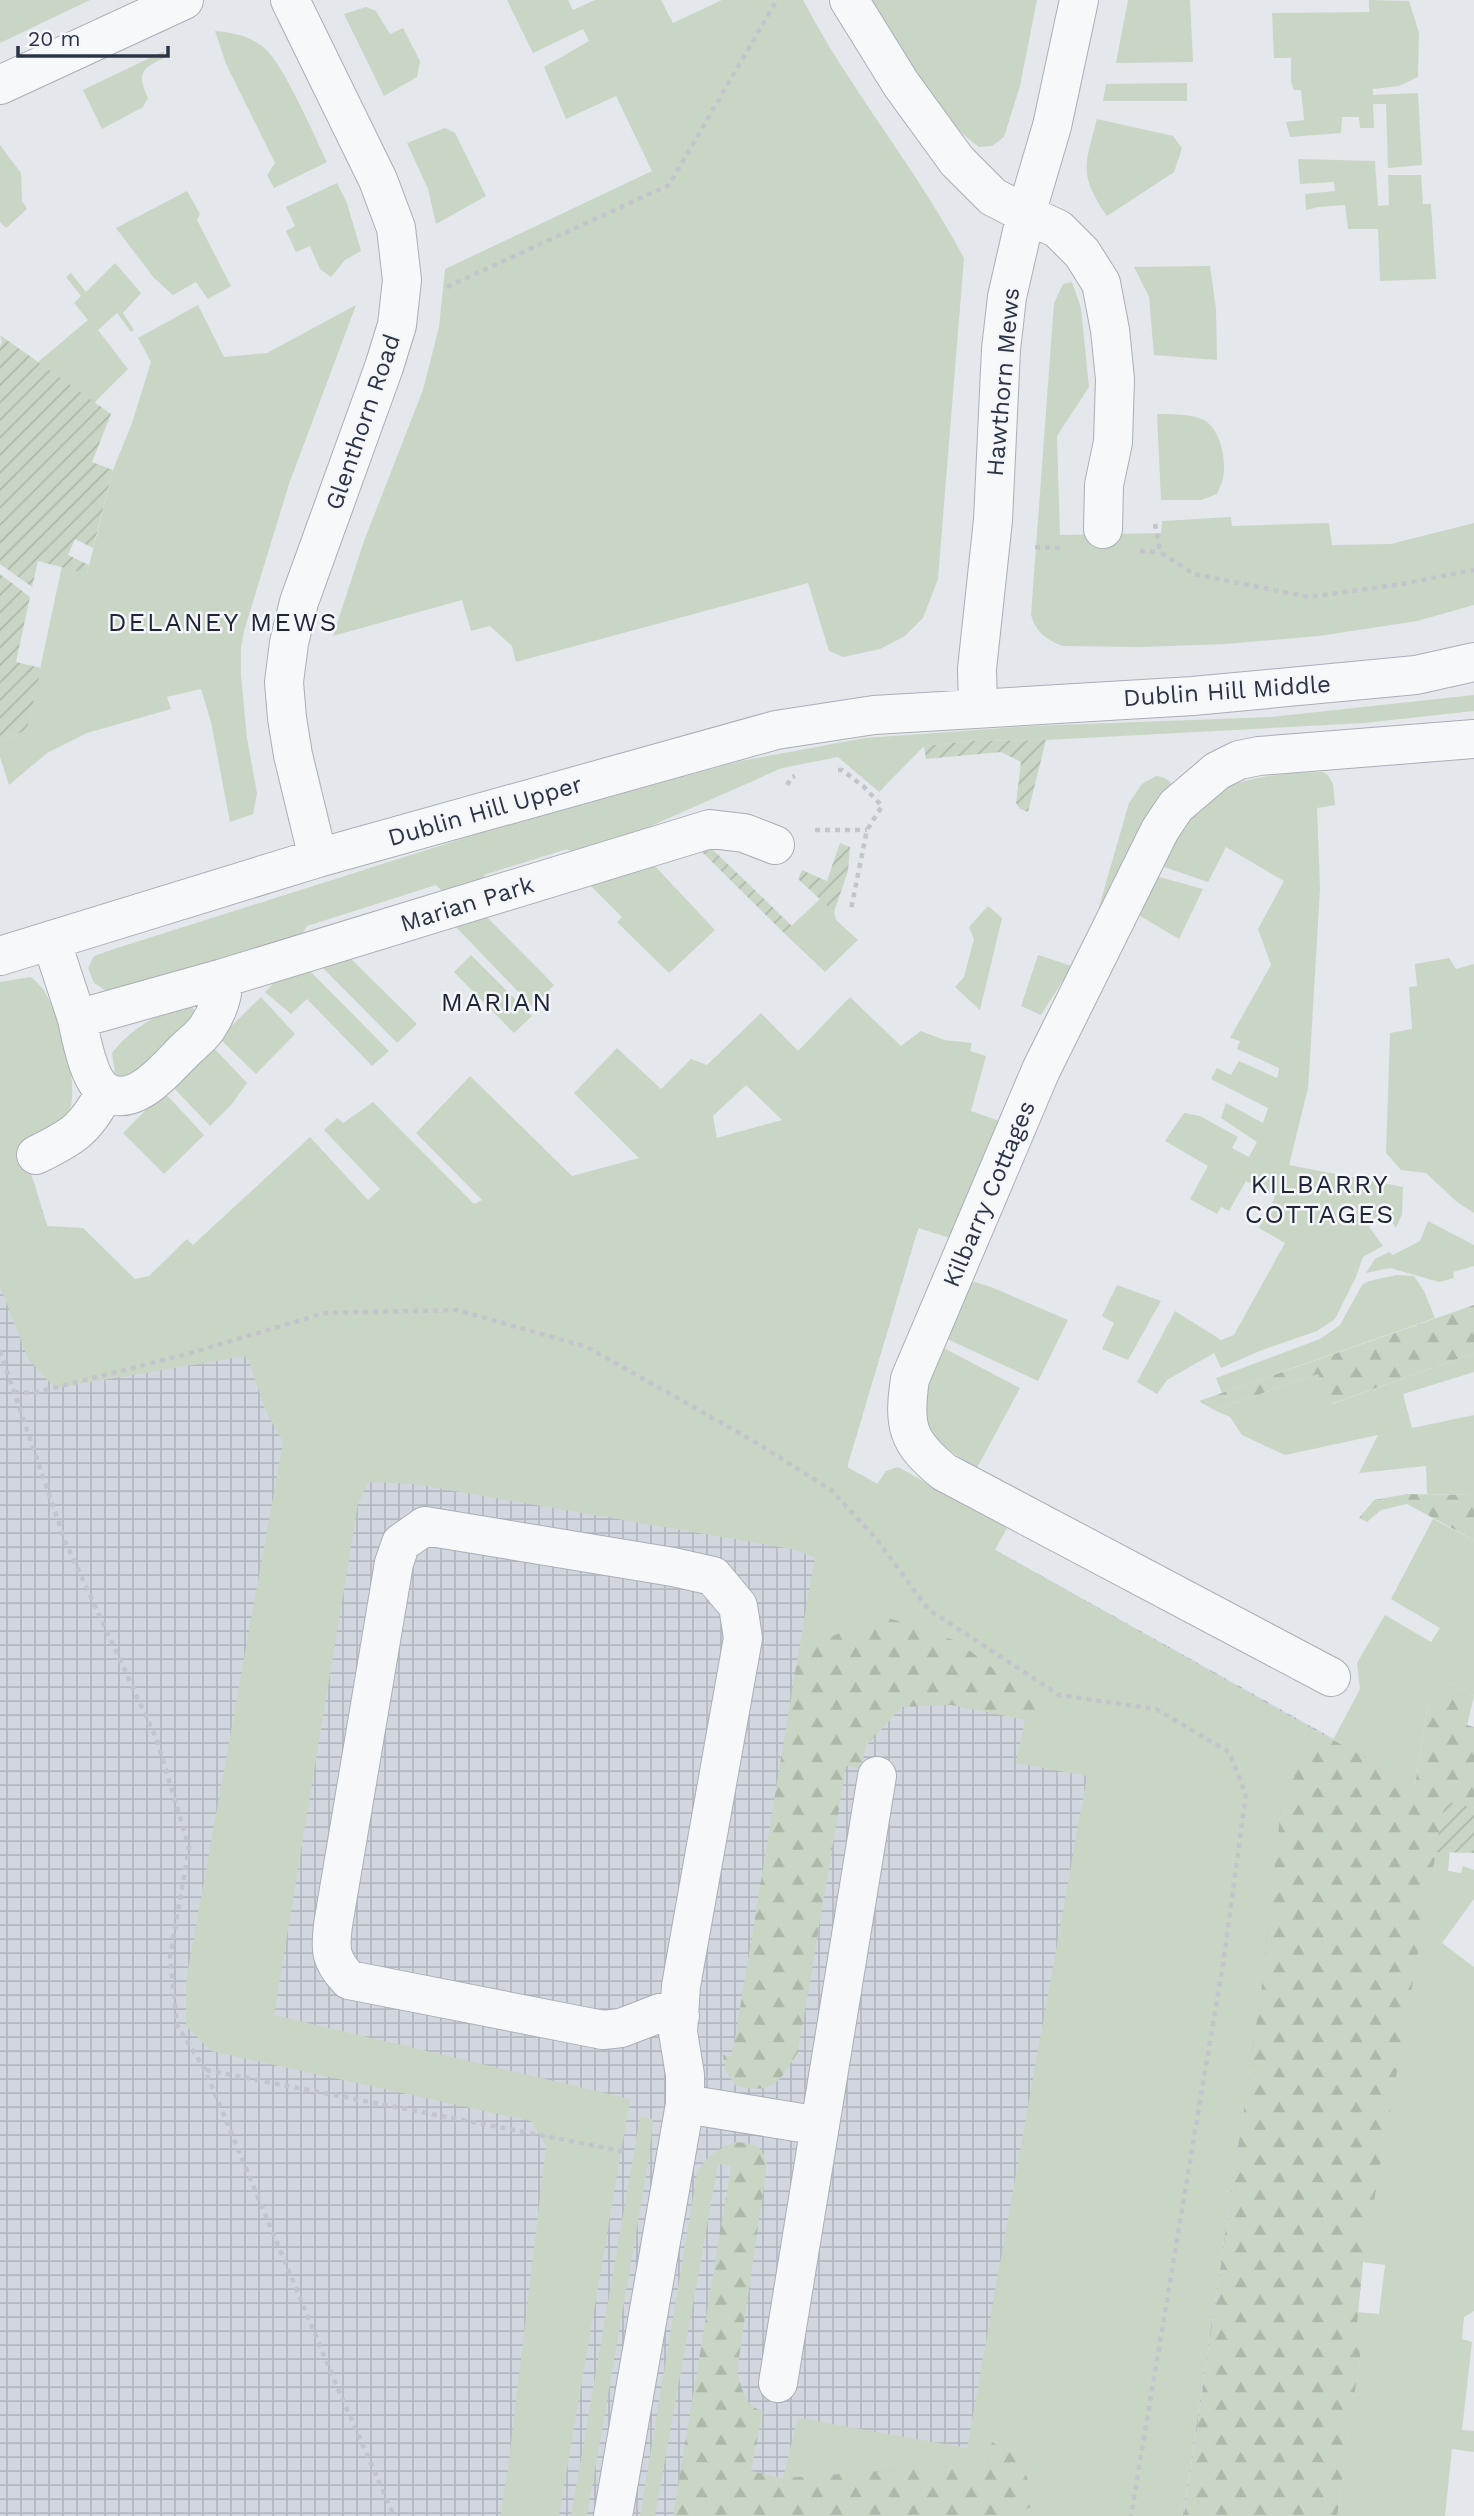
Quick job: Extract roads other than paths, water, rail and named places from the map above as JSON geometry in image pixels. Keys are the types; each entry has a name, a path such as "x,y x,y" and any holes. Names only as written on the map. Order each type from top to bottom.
{"street":[{"path":"0,85 184,0"},
{"name":"Glenthorn Road","path":"290,0 378,180 396,228 402,281 397,325 384,368 299,602 289,643 285,682 287,718 298,780 318,858"},
{"path":"849,0 901,84 957,160 993,197 1058,229 1082,253 1101,283 1115,379 1113,442 1104,485 1103,530"},
{"name":"Hawthorn Mews","path":"978,707 977,668 993,520 1001,349 1007,296 1026,214 1052,126 1079,0"},
{"name":"Dublin Hill Middle","path":"978,707 1206,695 1416,676 1474,662"},
{"name":"Dublin Hill Upper","path":"0,956 318,858 776,730 874,715 978,707"},
{"name":"Kilbarry Cottages","path":"1331,1677 944,1472 925,1456 910,1434 906,1410 910,1379 1041,1070 1139,868 1176,806 1217,771 1239,760 1259,756 1474,738"},
{"name":"Marian Park","path":"77,1019 223,978 710,829 744,833 775,845"},
{"path":"51,940 95,1079 106,1092 122,1097 158,1077 206,1029 223,995 223,978"},
{"path":"36,1155 69,1139 93,1116 106,1092"},
{"path":"613,2516 685,2104 685,2075 678,2032 680,2016 681,1986 743,1638 738,1606 713,1576 425,1526 401,1544 394,1563 333,1925 330,1951 336,1964 349,1980 603,2030 621,2028 660,2013 680,2016"},
{"path":"778,2383 877,1776"},
{"path":"685,2104 820,2126"}],"district":[{"name":"DELANEY MEWS","path":"223,622"},
{"name":"MARIAN","path":"497,1002"},
{"name":"KILBARRY COTTAGES","path":"1320,1199"}]}
